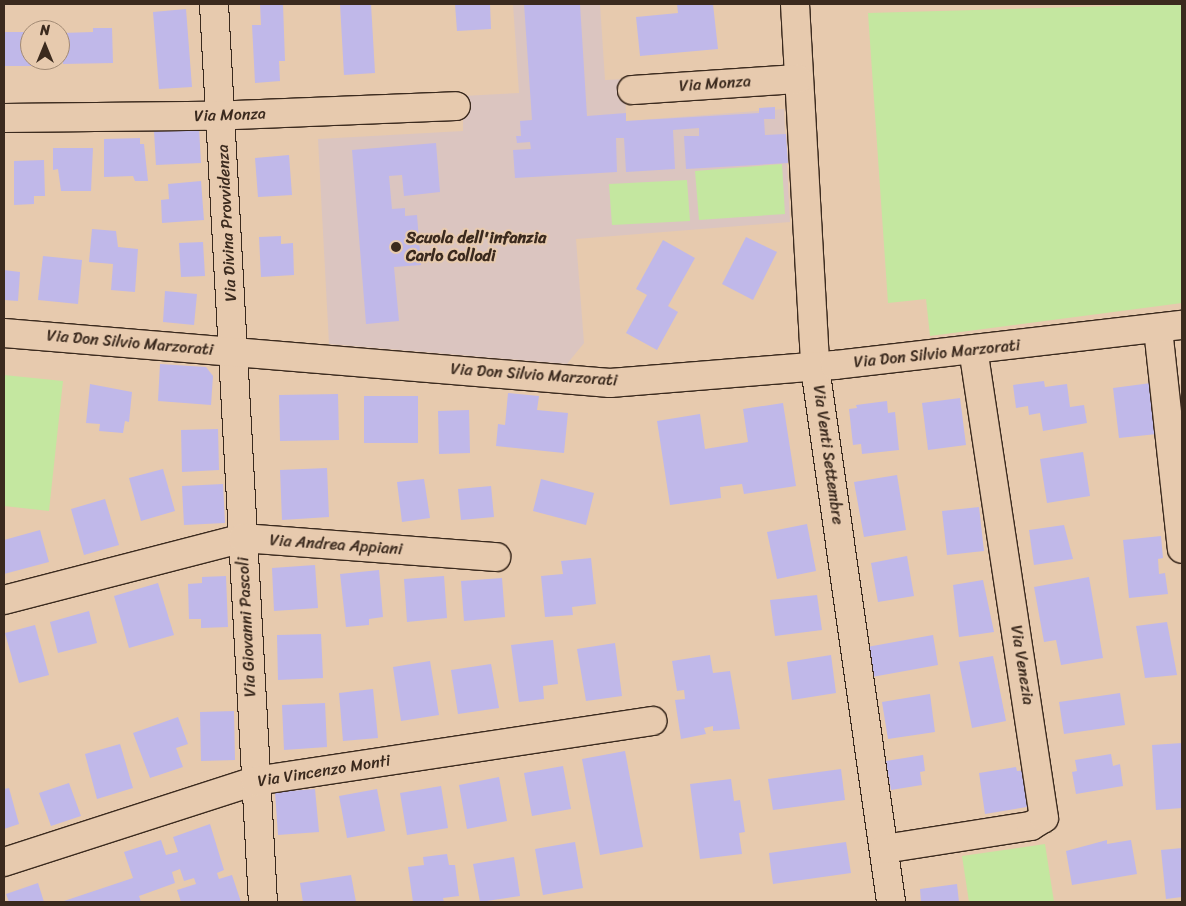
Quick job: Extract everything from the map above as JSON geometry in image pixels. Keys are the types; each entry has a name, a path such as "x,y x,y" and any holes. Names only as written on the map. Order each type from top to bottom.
{"street":[{"name":"Via Divina Provvidenza","path":"214,4 234,352"},
{"name":"Via Venti Settembre","path":"795,4 815,367 891,902"},
{"name":"Via Monza","path":"632,90 798,79"},
{"name":"Via Monza","path":"4,118 221,115 456,106"},
{"name":"Via Don Silvio Marzorati","path":"4,333 610,382 815,367 973,351 1170,327"},
{"path":"1170,327 1182,549"},
{"name":"Via Venezia","path":"884,849 1031,826 1044,818 973,351"},
{"name":"Via Giovanni Pascoli","path":"234,352 255,781 263,902"},
{"name":"Via Andrea Appiani","path":"4,600 243,538 496,557"},
{"name":"Via Vincenzo Monti","path":"4,862 255,781 653,721"}],"shaded area":[{"path":"513,4 600,4 605,80 625,79 626,121 784,109 790,222 576,239 584,343 567,364 329,344 318,139 463,131 463,96 519,93"}],"green space":[{"path":"1182,4 1182,303 930,336 926,299 888,303 868,13"},
{"path":"782,164 785,214 699,220 695,171"},
{"path":"687,180 690,221 612,225 609,184"},
{"path":"4,375 63,381 49,511 4,506"},
{"path":"1045,844 1054,902 969,902 962,856"}],"building":[{"path":"260,4 283,4 285,61 279,61 280,81 255,83 252,25 261,25"},
{"path":"340,4 371,4 375,73 344,75"},
{"path":"455,4 490,4 491,29 457,31"},
{"path":"524,4 580,4 587,116 626,113 626,121 759,113 759,108 775,107 775,119 764,119 765,135 786,134 788,163 686,169 684,136 699,136 699,128 673,130 675,169 626,172 624,138 616,138 617,172 515,178 513,150 531,149 530,142 517,143 516,136 521,136 520,121 532,120"},
{"path":"677,4 713,4 718,49 640,56 636,17 678,13"},
{"path":"186,9 192,87 159,89 153,12"},
{"path":"93,28 112,28 113,63 70,64 70,33 93,32"},
{"path":"4,32 20,32 20,66 4,66"},
{"path":"199,128 201,163 156,165 154,131"},
{"path":"140,138 140,144 144,144 148,181 135,181 133,176 104,177 104,139"},
{"path":"436,143 440,192 404,196 402,175 389,176 392,209 405,208 405,216 417,215 421,265 394,267 399,321 366,324 352,150"},
{"path":"53,148 93,148 91,191 61,191 58,169 53,170"},
{"path":"289,155 292,195 258,197 255,158"},
{"path":"44,160 45,196 34,196 34,204 14,205 14,161"},
{"path":"201,181 204,220 162,223 161,200 169,199 168,184"},
{"path":"92,229 116,231 118,247 138,249 135,292 111,290 113,264 89,262"},
{"path":"281,236 281,244 293,243 294,275 261,277 259,237"},
{"path":"746,237 777,252 753,300 722,284"},
{"path":"663,240 695,258 668,306 678,312 657,350 626,333 647,295 636,289"},
{"path":"203,242 205,276 181,277 179,243"},
{"path":"43,256 82,260 78,304 38,300"},
{"path":"4,270 20,272 18,301 4,300"},
{"path":"165,291 197,294 194,325 163,322"},
{"path":"160,364 206,367 213,376 211,405 158,401"},
{"path":"1044,381 1045,387 1067,384 1070,407 1084,405 1087,423 1043,431 1040,413 1029,415 1028,406 1016,408 1013,385"},
{"path":"1151,383 1157,434 1119,438 1113,388"},
{"path":"90,384 132,392 129,422 125,421 123,433 99,431 100,424 86,423"},
{"path":"508,393 539,396 537,410 568,413 564,453 496,446 498,424 505,425"},
{"path":"338,394 339,440 280,441 279,395"},
{"path":"364,396 418,396 418,443 364,443"},
{"path":"960,398 966,445 928,450 922,403"},
{"path":"887,401 888,413 895,412 899,450 862,454 861,444 853,445 849,409 857,408 856,405"},
{"path":"783,403 796,486 744,494 742,484 720,487 721,498 670,505 657,421 700,414 705,449 748,442 743,409"},
{"path":"469,410 470,453 439,454 438,411"},
{"path":"218,429 219,470 182,472 181,430"},
{"path":"1083,452 1090,496 1047,503 1040,459"},
{"path":"327,468 329,517 282,520 280,470"},
{"path":"163,469 175,511 141,521 129,478"},
{"path":"897,475 906,530 864,537 854,482"},
{"path":"424,479 430,518 402,522 397,482"},
{"path":"541,479 594,493 586,525 533,511"},
{"path":"223,484 225,523 184,525 182,486"},
{"path":"491,486 494,517 461,520 458,489"},
{"path":"105,499 119,545 84,555 71,509"},
{"path":"979,507 984,551 947,555 942,511"},
{"path":"807,524 816,571 777,579 767,532"},
{"path":"1064,525 1073,559 1034,565 1029,530"},
{"path":"40,530 49,562 4,574 4,540"},
{"path":"1161,536 1163,558 1158,559 1159,574 1165,573 1168,594 1129,598 1123,540"},
{"path":"907,556 914,596 878,602 871,563"},
{"path":"591,558 596,604 572,607 573,615 545,617 541,576 563,574 561,561"},
{"path":"315,565 318,608 274,611 272,568"},
{"path":"379,570 383,617 369,619 369,625 346,627 340,574"},
{"path":"226,576 228,627 201,628 201,619 189,619 188,584 202,583 202,577"},
{"path":"444,576 447,618 407,622 404,579"},
{"path":"1089,577 1103,658 1061,665 1056,640 1044,642 1034,587"},
{"path":"502,578 505,617 464,621 461,581"},
{"path":"983,580 994,632 959,637 953,585"},
{"path":"158,583 174,635 129,648 114,596"},
{"path":"817,595 822,630 775,636 770,600"},
{"path":"89,611 97,643 58,653 50,622"},
{"path":"1167,622 1177,675 1145,678 1136,626"},
{"path":"35,625 49,675 19,683 5,633"},
{"path":"321,634 323,678 278,680 277,635"},
{"path":"933,635 938,665 872,677 867,647"},
{"path":"553,640 558,684 543,686 544,699 519,702 511,645"},
{"path":"615,643 622,696 586,701 577,649"},
{"path":"710,655 713,673 730,671 740,729 713,731 713,726 704,728 706,734 681,739 675,700 685,699 684,690 677,691 672,661"},
{"path":"831,655 836,693 792,700 787,662"},
{"path":"993,656 1006,721 972,728 959,662"},
{"path":"430,661 439,715 401,721 393,667"},
{"path":"491,664 499,708 458,714 451,670"},
{"path":"373,689 378,738 343,741 339,693"},
{"path":"1120,693 1125,725 1064,734 1059,702"},
{"path":"930,694 935,732 888,739 882,702"},
{"path":"325,703 327,747 284,750 282,705"},
{"path":"234,711 235,760 201,761 200,712"},
{"path":"178,717 188,744 176,748 183,767 150,778 133,733"},
{"path":"1182,743 1182,808 1156,810 1152,745"},
{"path":"120,744 133,788 97,799 85,754"},
{"path":"625,751 643,847 600,855 582,759"},
{"path":"1111,754 1113,766 1120,764 1123,786 1076,794 1072,772 1077,771 1075,760"},
{"path":"923,755 925,771 920,772 922,785 891,790 886,761"},
{"path":"563,766 571,809 532,816 524,773"},
{"path":"1016,767 1017,771 1027,770 1033,806 985,814 979,773"},
{"path":"841,769 845,800 773,810 768,779"},
{"path":"499,777 507,821 467,829 459,785"},
{"path":"731,779 734,801 740,800 745,832 739,833 742,854 700,859 690,784"},
{"path":"69,783 81,816 51,826 39,793"},
{"path":"441,786 448,828 407,835 400,793"},
{"path":"9,788 19,824 4,829 4,789"},
{"path":"315,789 319,832 278,835 275,792"},
{"path":"377,789 385,831 347,838 339,796"},
{"path":"210,824 224,870 217,873 219,879 232,875 241,902 181,902 177,890 196,884 194,878 184,881 180,869 172,872 175,883 139,896 141,902 61,902 133,878 124,852 161,840 166,855 178,852 173,837"},
{"path":"1107,840 1107,844 1131,840 1137,874 1072,885 1066,851"},
{"path":"575,842 583,888 543,895 535,849"},
{"path":"846,842 851,873 773,884 769,853"},
{"path":"1182,848 1182,897 1166,899 1161,850"},
{"path":"447,854 449,865 455,865 459,896 443,898 444,902 413,902 408,867 424,865 423,857"},
{"path":"514,857 520,896 480,902 473,864"},
{"path":"351,875 356,902 303,902 300,883"},
{"path":"38,883 44,902 9,902 6,894"},
{"path":"957,884 959,902 921,902 920,889"}],"place":[{"name":"Scuola dell'infanzia Carlo Collodi","path":"396,247"}]}
